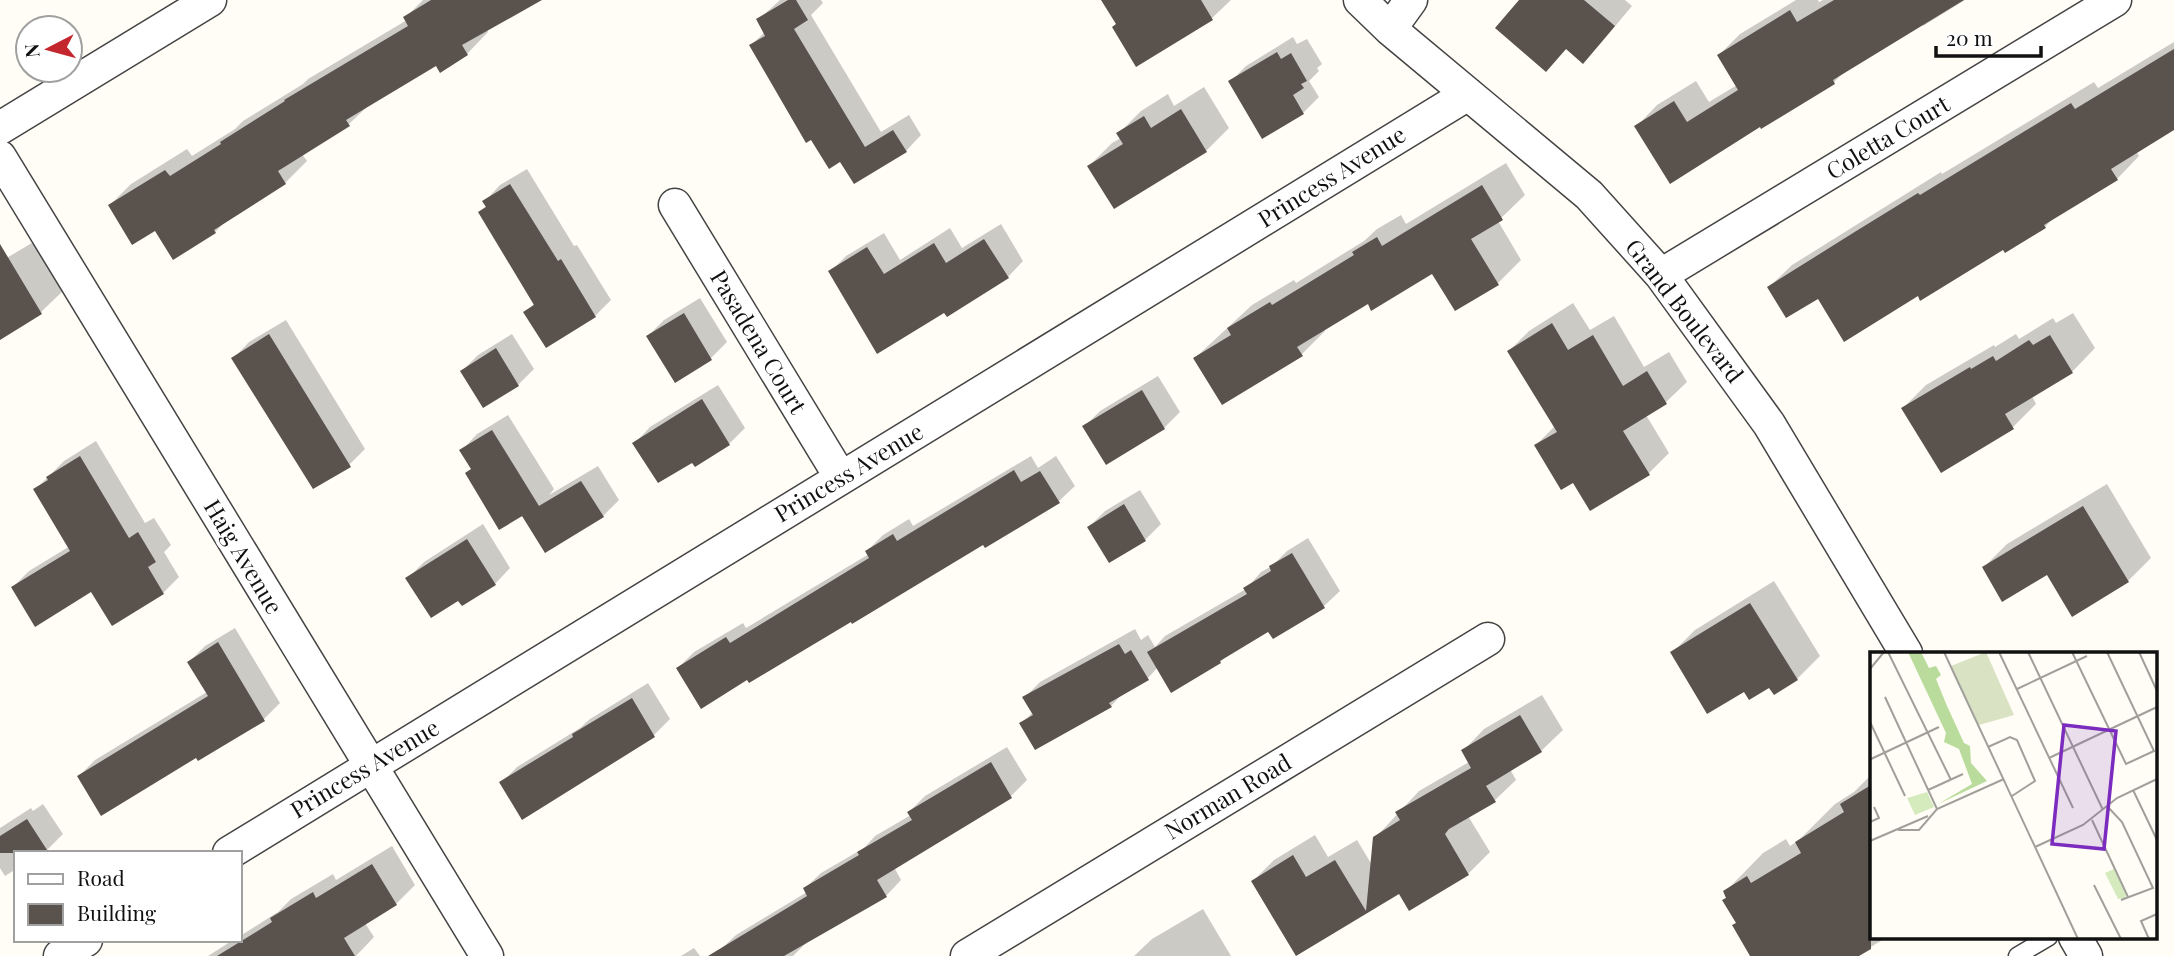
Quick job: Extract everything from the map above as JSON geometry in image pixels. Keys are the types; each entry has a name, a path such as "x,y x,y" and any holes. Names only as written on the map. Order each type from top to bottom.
{"street":[{"path":"0,128 210,0"},
{"name":"Grand Boulevard","path":"1360,0 1390,29 1589,195 1661,275 1769,424 1905,652"},
{"path":"1390,29 1411,0"},
{"name":"Coletta Court","path":"1661,275 2115,0"},
{"name":"Princess Avenue","path":"232,851 1468,94"},
{"name":"Haig Avenue","path":"0,158 487,956"},
{"name":"Pasadena Court","path":"675,205 841,478"},
{"name":"Norman Road","path":"967,956 1488,639"},
{"path":"2075,939 2086,956"},
{"path":"60,956 83,942"}],"lane":[{"path":"2017,956 2046,939"}],"building":[{"path":"431,0 542,0 462,45 468,55 440,73 436,66 346,120 350,126 278,171 286,184 173,260 155,231 132,245 108,205 165,170 170,176 284,100 408,26 403,17"},
{"path":"788,0 796,0 808,20 794,29 865,147 893,130 907,152 854,184 840,162 829,169 811,140 806,143 749,45 765,36 756,19"},
{"path":"1101,0 1201,0 1213,20 1136,67 1112,27 1116,24"},
{"path":"1519,0 1584,0 1615,26 1583,64 1566,49 1546,72 1495,28"},
{"path":"1834,0 1964,0 1833,80 1835,84 1670,184 1634,126 1674,101 1687,122 1738,90 1717,55 1790,10 1797,22"},
{"path":"2174,49 2174,130 2111,169 2118,180 2044,225 2046,228 2005,253 2003,250 1920,301 1918,296 1844,342 1818,299 1786,318 1767,287 1918,193 1920,195 2071,103 2075,109"},
{"path":"1277,52 1281,59 1291,53 1307,81 1301,84 1304,88 1293,95 1304,114 1262,139 1228,81"},
{"path":"1181,109 1207,152 1114,209 1087,166 1123,144 1116,133 1144,116 1151,128"},
{"path":"510,184 558,261 561,259 596,317 546,348 523,312 534,305 478,212 486,207 482,201"},
{"path":"1482,185 1503,220 1471,239 1499,285 1455,311 1432,274 1371,311 1368,304 1297,347 1303,356 1222,405 1193,358 1231,335 1227,328 1270,302 1272,305 1354,255 1352,252 1377,237 1382,246"},
{"path":"984,239 1009,278 947,317 944,313 877,354 828,271 867,247 884,274 934,243 946,263"},
{"path":"0,244 42,314 0,340"},
{"path":"684,313 712,360 675,383 646,336"},
{"path":"1552,323 1568,350 1593,335 1623,386 1647,371 1667,404 1623,431 1650,475 1590,511 1573,483 1561,490 1534,445 1557,432 1507,351"},
{"path":"269,334 351,467 313,489 231,358"},
{"path":"2050,335 2073,373 2005,414 2014,429 1941,473 1901,408 1970,367 1971,369 1993,356 1996,361 2029,340 2033,345"},
{"path":"496,348 519,386 483,408 460,371"},
{"path":"1142,390 1165,429 1106,465 1082,426"},
{"path":"702,399 730,445 695,467 692,463 658,483 632,443"},
{"path":"492,430 539,506 499,530 465,473 471,469 459,450"},
{"path":"80,456 129,538 138,532 156,562 148,567 164,594 112,626 91,592 35,627 11,587 70,551 33,489 48,480 46,477"},
{"path":"1014,470 1021,482 1040,471 1060,503 985,548 983,545 749,683 747,680 701,709 676,668 726,637 730,643 869,558 865,551 893,534 897,541"},
{"path":"581,481 604,517 545,553 522,516"},
{"path":"1124,504 1146,541 1109,563 1087,527"},
{"path":"2083,506 2129,582 2072,617 2047,575 2002,602 1982,567"},
{"path":"467,539 496,585 462,606 458,601 431,618 405,578"},
{"path":"1292,553 1325,608 1273,639 1268,632 1171,693 1147,652 1247,594 1243,588 1271,571 1269,566"},
{"path":"1750,603 1798,680 1774,695 1769,688 1749,700 1744,692 1707,714 1670,652"},
{"path":"218,642 265,721 198,761 196,758 101,816 77,776 208,696 187,662"},
{"path":"1119,644 1125,654 1131,650 1149,680 1109,703 1112,707 1035,750 1019,723 1033,715 1022,697"},
{"path":"632,698 655,737 522,820 499,782"},
{"path":"1520,715 1542,752 1486,786 1496,802 1449,829 1445,834 1469,875 1409,911 1399,894 1296,956 1251,881 1293,855 1306,877 1335,860 1366,911 1373,837 1400,820 1395,812 1471,768 1461,750"},
{"path":"991,762 1012,798 877,880 887,897 784,956 708,956 807,896 803,888 912,820 907,812"},
{"path":"1870,786 1871,949 1859,956 1750,956 1732,925 1736,923 1722,900 1726,898 1723,891 1747,876 1751,883 1801,853 1795,842 1844,812 1840,804"},
{"path":"27,819 48,851 0,853 0,836"},
{"path":"372,864 397,905 344,938 355,956 217,956 272,922 270,918 313,892 316,898"}]}
